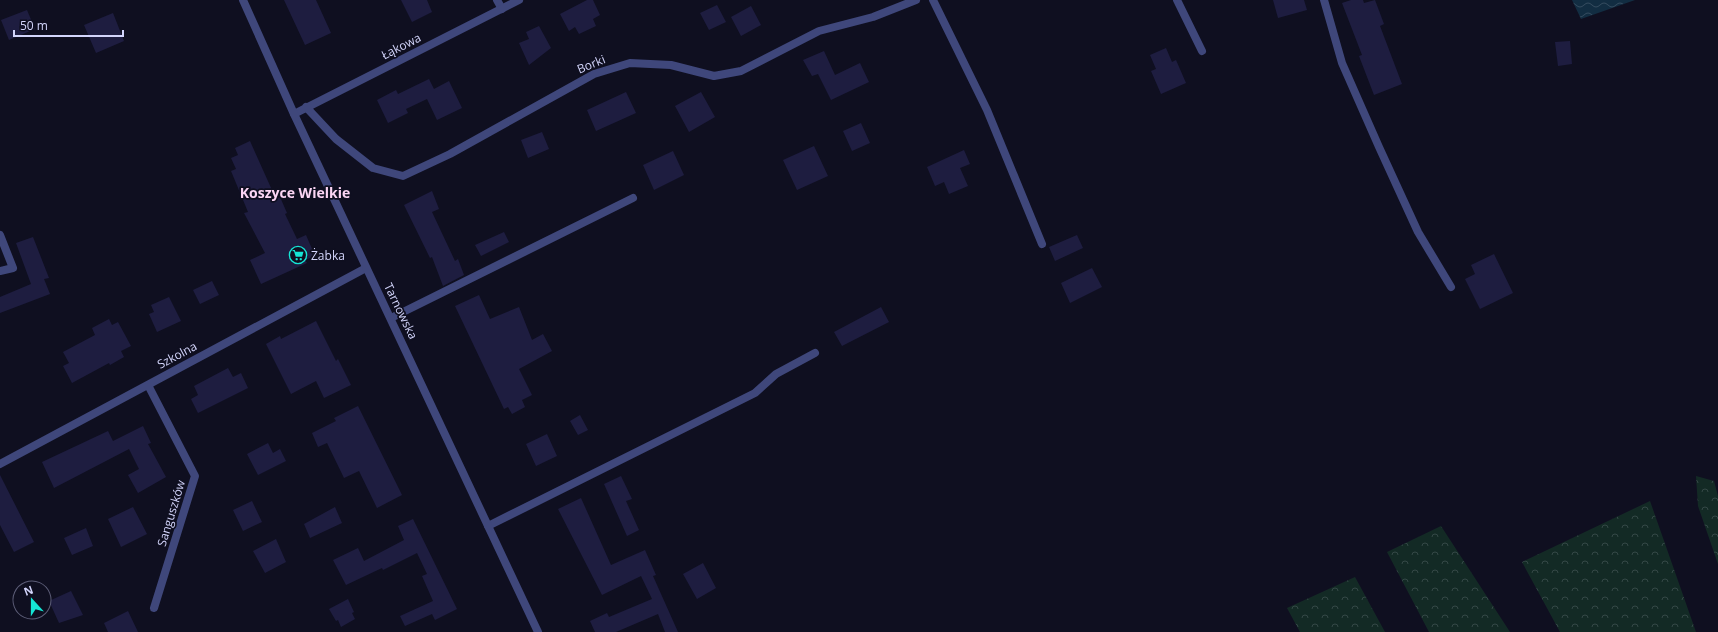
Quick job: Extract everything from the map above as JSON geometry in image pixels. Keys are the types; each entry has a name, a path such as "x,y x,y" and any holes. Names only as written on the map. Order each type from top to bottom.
{"street":[{"name":"Tarnowska","path":"243,0 294,114 538,632"},
{"path":"497,0 502,9"},
{"name":"Łąkowa","path":"294,114 519,0"},
{"name":"Borki","path":"306,107 336,138 373,168 403,176 450,154 594,74 630,63 671,65 714,76 741,71 819,31 873,17 916,0"},
{"path":"933,0 987,110 1042,244"},
{"path":"1177,0 1202,51"},
{"path":"1324,0 1342,63 1378,147 1418,232 1451,287"},
{"path":"391,318 633,198"},
{"path":"0,235 13,268 0,271"},
{"name":"Szkolna","path":"0,464 366,268"},
{"path":"488,526 755,393 776,374 815,352"},
{"name":"Sanguszków","path":"148,384 195,476 154,608"}],"green space":[{"path":"1696,476 1714,481 1718,496 1718,564 1698,506"},
{"path":"1650,501 1696,632 1560,632 1522,562"},
{"path":"1441,526 1510,632 1429,632 1387,552"},
{"path":"1355,577 1385,632 1300,632 1287,608"}],"water":[{"path":"1572,0 1635,0 1581,19"}],"building":[{"path":"284,0 316,0 331,33 305,45"},
{"path":"401,0 427,0 432,12 412,22"},
{"path":"587,0 593,0 600,15 593,19 596,26 579,34 575,27 569,31 560,14"},
{"path":"1273,0 1304,0 1307,10 1278,18"},
{"path":"1351,0 1363,0 1364,3 1375,0 1384,24 1380,26 1402,84 1374,95 1359,56 1362,55 1342,3"},
{"path":"717,5 726,22 709,30 700,13"},
{"path":"751,6 761,25 741,36 731,17"},
{"path":"27,10 35,29 9,40 1,20"},
{"path":"113,13 124,41 96,53 84,25"},
{"path":"539,26 551,48 529,65 519,43 529,39 526,32"},
{"path":"1570,41 1572,64 1558,66 1555,42"},
{"path":"1166,48 1172,62 1176,60 1186,83 1161,94 1151,71 1156,69 1150,55"},
{"path":"824,51 835,75 860,63 869,82 831,100 818,74 812,76 803,60"},
{"path":"429,79 434,89 449,81 462,108 437,120 427,99 406,109 408,113 388,123 377,100 396,90 398,94"},
{"path":"626,92 636,113 596,131 587,110"},
{"path":"701,92 715,117 689,132 675,106"},
{"path":"861,123 870,143 852,151 843,131"},
{"path":"542,132 549,149 528,158 521,140"},
{"path":"250,141 276,199 280,197 287,213 285,214 297,239 306,235 315,256 305,260 307,263 261,284 250,260 265,253 244,213 248,212 231,171 236,169 231,158 238,155 235,148"},
{"path":"814,146 828,176 797,190 783,160"},
{"path":"964,150 970,164 960,168 968,186 949,194 944,182 935,186 927,167"},
{"path":"673,151 684,175 654,190 643,165"},
{"path":"432,191 439,209 432,212 455,261 458,259 464,275 443,286 432,257 430,258 404,205"},
{"path":"504,232 509,242 481,256 475,245"},
{"path":"1077,235 1083,248 1055,261 1049,247"},
{"path":"33,237 49,278 44,279 50,294 0,313 0,297 31,284 16,243"},
{"path":"1494,254 1513,293 1480,309 1465,279 1475,274 1471,265"},
{"path":"1092,268 1102,287 1070,303 1061,283"},
{"path":"212,281 219,295 200,304 193,290"},
{"path":"479,295 490,319 519,307 532,340 543,334 552,351 519,369 532,395 522,400 525,407 512,414 508,407 504,409 455,306"},
{"path":"169,297 181,321 157,332 149,314 154,312 151,305"},
{"path":"881,307 889,322 842,346 834,332"},
{"path":"109,319 112,325 118,322 131,346 121,351 124,357 110,365 109,363 72,383 63,366 69,363 63,352 95,335 92,328"},
{"path":"316,321 336,361 338,359 351,385 324,398 316,381 291,394 266,344 280,336 281,339"},
{"path":"228,368 233,377 241,373 248,388 198,413 191,399 198,395 194,386"},
{"path":"358,406 402,495 377,508 359,471 344,478 327,443 318,447 312,433 336,421 334,418"},
{"path":"580,415 588,430 578,435 570,421"},
{"path":"143,426 151,443 148,444 166,477 138,493 128,475 139,469 129,449 54,488 42,462 108,431 113,441"},
{"path":"547,434 557,456 536,466 526,444"},
{"path":"268,443 273,453 280,449 286,461 258,475 247,454"},
{"path":"0,475 34,542 14,552 0,525"},
{"path":"621,476 632,499 626,501 639,530 627,536 604,484"},
{"path":"581,498 611,565 645,550 656,575 653,576 678,632 665,632 658,614 616,632 595,632 590,621 607,613 609,617 652,599 641,576 602,595 558,509"},
{"path":"252,501 262,522 243,531 233,510"},
{"path":"133,507 147,534 121,547 108,519"},
{"path":"335,507 342,523 310,538 304,524"},
{"path":"413,519 457,609 435,620 432,614 405,626 400,616 433,601 422,576 427,574 417,553 383,570 382,568 346,585 333,560 358,548 364,561 404,540 398,526"},
{"path":"86,528 93,546 72,555 64,538"},
{"path":"276,539 286,562 265,573 253,551"},
{"path":"703,563 716,588 697,599 683,574"},
{"path":"71,591 83,615 59,623 52,608 52,600"},
{"path":"348,599 354,612 352,613 355,619 341,627 338,620 336,621 329,609"},
{"path":"128,611 138,632 108,632 104,623"}],"place":[{"name":"Żabka","path":"298,255"}],"district":[{"name":"Koszyce Wielkie","path":"295,192"}]}
